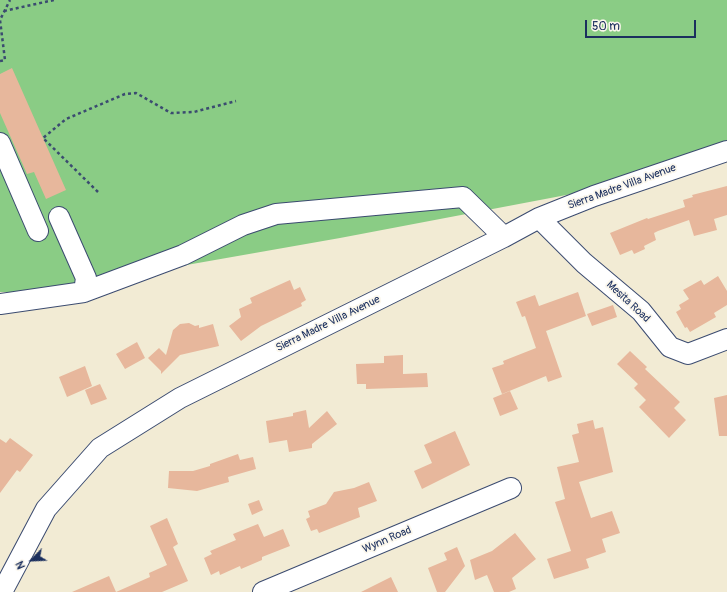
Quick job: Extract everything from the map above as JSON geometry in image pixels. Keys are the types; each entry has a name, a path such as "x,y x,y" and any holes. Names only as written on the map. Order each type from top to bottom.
{"street":[{"path":"0,143 38,231"},
{"name":"Sierra Madre Villa Avenue","path":"2,592 46,509 100,448 180,398 504,237 539,218 594,196 727,151"},
{"path":"0,304 84,292 183,255 243,225 276,214 463,197 504,237"},
{"path":"59,217 86,278 84,292"},
{"name":"Mesita Road","path":"539,218 584,263 641,311 670,347 688,354 727,339"},
{"name":"Wynn Road","path":"263,592 511,488"}],"path":[{"path":"0,61 5,60 0,20 3,11 10,0"},
{"path":"3,11 54,0"},
{"path":"98,192 43,138 66,119 125,94 136,93 171,114 194,112 236,101"}],"green space":[{"path":"0,0 727,0 727,145 582,192 340,238 33,292 0,292"}],"building":[{"path":"12,68 66,190 46,199 34,172 27,174 0,113 0,74"},
{"path":"727,186 727,215 714,219 717,230 694,236 689,220 654,233 656,240 644,246 645,249 634,254 632,250 620,255 610,233 647,218 648,219 685,207 683,200 693,197 692,195"},
{"path":"718,276 727,291 727,305 714,313 716,317 690,332 687,327 685,328 676,312 681,309 679,305 689,299 683,290 701,280 704,285"},
{"path":"290,280 294,290 300,287 306,300 301,303 302,306 261,326 241,341 229,326 241,317 239,309 252,303 250,298"},
{"path":"578,292 586,316 546,331 562,377 548,382 546,376 502,394 492,368 504,364 503,361 536,348 525,316 522,317 516,302 535,295 539,306"},
{"path":"613,305 617,317 592,326 587,314"},
{"path":"189,323 195,326 199,325 199,328 213,324 219,346 180,355 161,374 161,371 148,358 159,348 166,355 173,330 180,324"},
{"path":"137,342 145,358 125,369 116,354"},
{"path":"630,351 647,367 645,369 680,402 674,408 686,420 669,438 639,407 646,400 634,388 638,384 617,364"},
{"path":"403,355 403,374 427,373 428,387 366,389 366,384 357,384 356,364 384,363 384,356"},
{"path":"85,366 92,386 67,397 59,377"},
{"path":"100,384 107,399 91,405 85,390"},
{"path":"510,391 518,409 500,416 493,398"},
{"path":"727,395 727,436 719,436 714,398"},
{"path":"306,410 309,428 327,411 337,424 312,444 312,448 289,452 287,440 269,443 266,421 293,416 293,413"},
{"path":"593,420 595,429 603,427 613,472 579,482 591,518 612,511 620,533 602,539 606,552 586,559 589,568 554,579 547,559 571,551 555,502 565,499 557,467 579,462 572,435 579,433 577,424"},
{"path":"455,431 470,465 422,489 414,471 432,463 424,445"},
{"path":"10,438 33,455 20,472 17,470 0,493 0,439 6,443"},
{"path":"238,454 240,460 253,457 256,469 228,477 229,482 197,491 168,488 169,471 193,471 210,466 210,464"},
{"path":"369,482 377,501 358,508 360,517 319,533 317,529 311,531 306,519 310,517 308,511 326,504 334,492 354,488"},
{"path":"259,500 263,510 252,515 248,504"},
{"path":"167,518 178,544 173,547 188,581 162,592 116,592 150,577 149,573 167,565 150,526"},
{"path":"258,524 264,537 283,529 290,546 262,557 262,560 241,569 240,566 220,575 219,571 211,575 204,558 212,554 210,551 236,540 233,534"},
{"path":"515,533 536,559 512,578 516,589 509,592 494,592 487,575 475,580 470,560 492,551"},
{"path":"457,547 465,566 445,592 437,592 428,568 447,560 444,553"},
{"path":"109,576 116,592 72,592"},
{"path":"391,577 398,592 361,592"}]}
